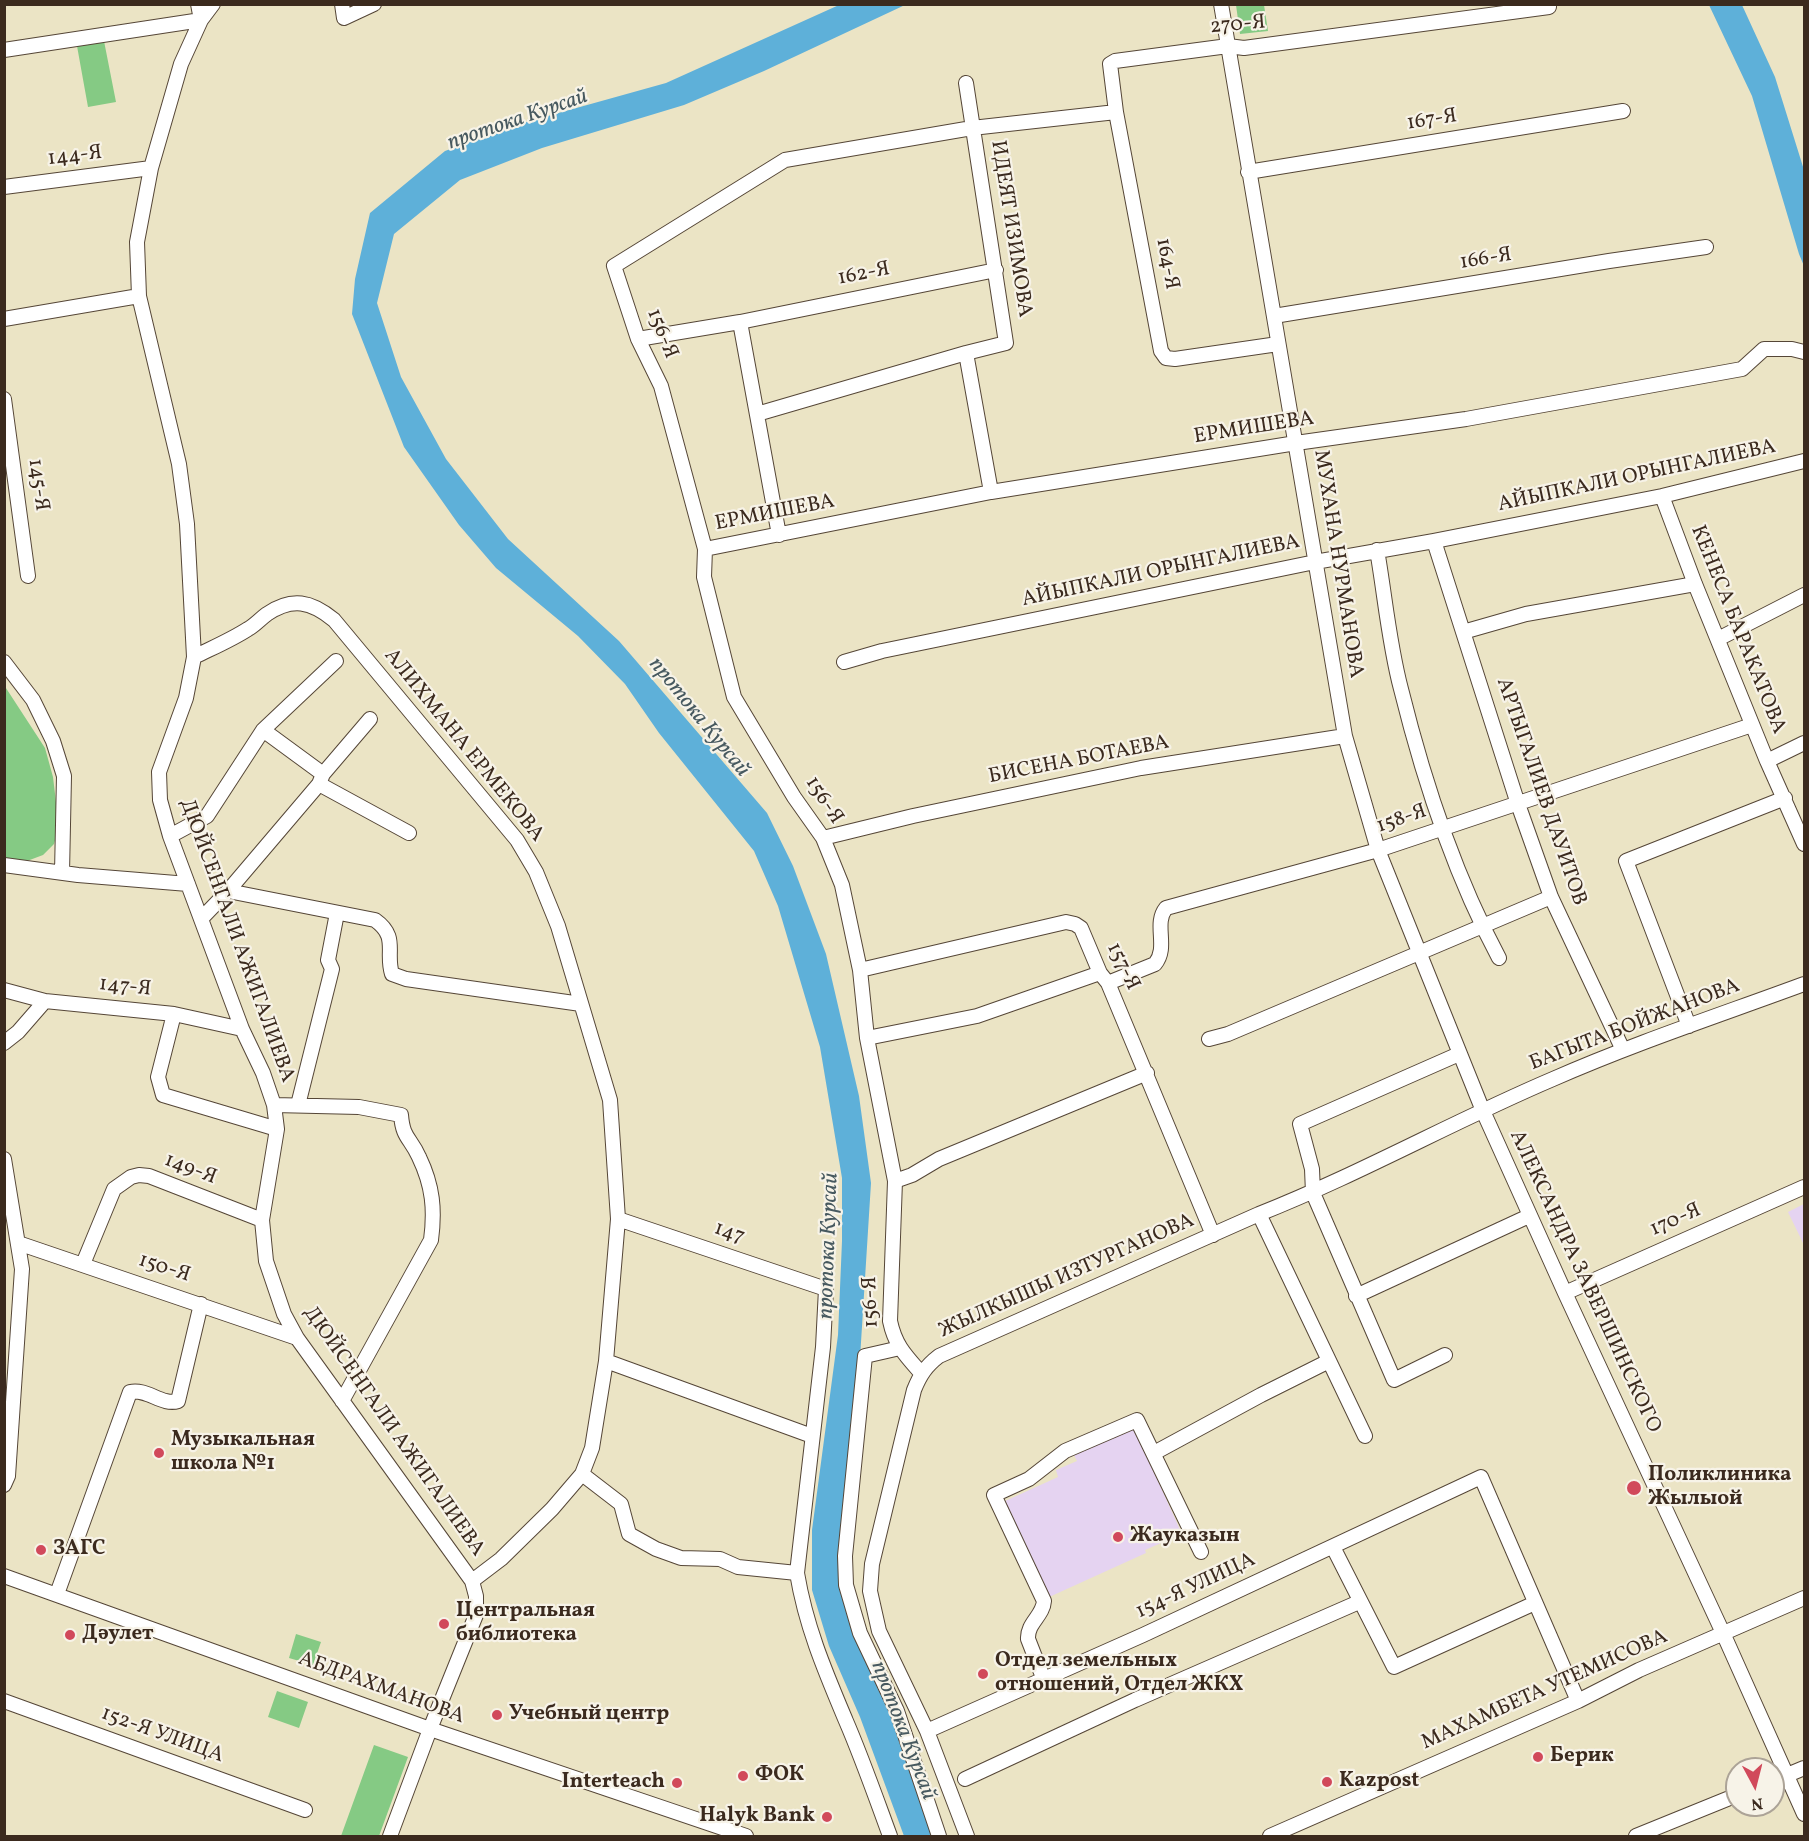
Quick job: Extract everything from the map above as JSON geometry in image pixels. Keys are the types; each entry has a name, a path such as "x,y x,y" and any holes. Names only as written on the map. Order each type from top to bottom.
{"street":[{"path":"4,50 201,20 198,4"},
{"name":"ДЮЙСЕНГАЛИ АЖИГАЛИЕВА","path":"213,4 201,20 181,64 151,168 137,242 139,296 179,464 188,524 194,657 186,698 159,772 160,800 170,836 242,1029 263,1073 274,1105 277,1129 262,1220 266,1261 284,1314 297,1338 472,1581 476,1596 476,1615 390,1836"},
{"path":"342,4 344,18 374,4"},
{"name":"МУХАНА НУРМАНОВА","path":"1221,4 1345,736 1378,850 1483,1111"},
{"name":"270-Я","path":"1110,64 1115,61 1227,46 1244,48 1278,44 1549,8"},
{"name":"164-Я","path":"1110,64 1116,112 1161,351 1166,358 1175,359 1278,344"},
{"name":"ИДЕЯТ ИЗИМОВА","path":"966,83 1006,343 966,353"},
{"name":"167-Я","path":"1248,172 1623,111"},
{"path":"972,128 1116,112"},
{"name":"156-Я","path":"921,1373 900,1348 893,1336 890,1321 895,1180 867,1038 860,970 842,885 823,837 794,797 734,697 704,577 705,549 661,386 638,339 614,266 785,160 972,128"},
{"name":"144-Я","path":"4,187 151,168"},
{"name":"166-Я","path":"1274,316 1706,247"},
{"name":"162-Я","path":"638,339 740,322 996,270"},
{"path":"4,319 139,296"},
{"path":"740,322 779,535"},
{"name":"ЕРМИШЕВА","path":"705,549 991,492 1296,443 1466,419 1742,369 1764,349 1792,349 1804,352"},
{"path":"757,414 966,353 991,492"},
{"name":"145-Я","path":"4,399 28,576"},
{"name":"АЙЫПКАЛИ ОРЫНГАЛИЕВА","path":"844,662 882,651 1315,562 1434,542 1662,496 1804,461"},
{"name":"КЕНЕСА БАРАКАТОВА","path":"1662,496 1752,725 1804,844"},
{"name":"АРТЫГАЛИЕВ ДАУИТОВ","path":"1434,542 1518,804 1551,897 1623,1050"},
{"path":"1377,550 1400,688 1441,829 1482,926 1499,958"},
{"path":"1463,632 1526,614 1695,584"},
{"path":"1718,639 1804,595"},
{"name":"АЛИХМАНА ЕРМЕКОВА","path":"194,657 250,628 267,614 283,606 300,602 322,610 334,620 517,840 536,872 555,918 610,1100 618,1219 606,1361 592,1448 582,1474 552,1509 509,1552 472,1581"},
{"path":"170,836 207,816 263,730 336,661"},
{"path":"4,662 33,700 53,741 64,776 62,873"},
{"path":"201,919 228,891 370,719"},
{"name":"158-Я","path":"1104,978 1155,964 1162,951 1161,918 1166,908 1378,850 1752,725"},
{"path":"263,730 321,779 409,833"},
{"name":"БИСЕНА БОТАЕВА","path":"823,837 1141,768 1345,736"},
{"path":"1767,761 1804,743"},
{"path":"1689,1026 1626,861 1785,798"},
{"path":"4,866 188,884"},
{"path":"228,891 375,920 384,926 390,936 392,974 406,979 581,1004"},
{"path":"1209,1039 1228,1034 1551,897"},
{"path":"298,1105 332,969 328,960 337,913"},
{"name":"157-Я","path":"860,970 1066,922 1081,928 1147,1073 1213,1235"},
{"path":"867,1038 977,1016 1104,978"},
{"name":"БАГЫТА БОЙЖАНОВА","path":"1483,1111 1553,1078 1623,1050 1804,984"},
{"name":"147-Я","path":"4,990 45,1001 174,1014 242,1029"},
{"path":"4,1043 18,1032 45,1001"},
{"path":"174,1014 158,1077 163,1095 277,1129"},
{"path":"1445,1355 1394,1380 1313,1193 1312,1169 1300,1124 1459,1054"},
{"path":"895,1180 912,1175 939,1159 1147,1073"},
{"path":"274,1105 359,1107 402,1115 402,1132 418,1156 430,1184 434,1216 431,1240 342,1401"},
{"name":"ЖЫЛКЫШЫ ИЗТУРГАНОВА","path":"921,1373 939,1356 1259,1214 1313,1193 1483,1111"},
{"name":"АЛЕКСАНДРА ЗАВЕРШИНСКОГО","path":"1483,1111 1564,1293 1724,1633 1771,1757"},
{"path":"4,1159 22,1269 8,1476 4,1485"},
{"name":"149-Я","path":"82,1264 114,1189 130,1177 138,1175 149,1176 262,1220"},
{"name":"170-Я","path":"1564,1293 1804,1188"},
{"path":"1259,1214 1365,1436"},
{"path":"1356,1296 1530,1216"},
{"name":"147","path":"618,1219 826,1289 823,1347 812,1436"},
{"name":"150-Я","path":"18,1243 297,1338"},
{"path":"57,1594 130,1392 142,1391 172,1403 178,1401 201,1304"},
{"path":"900,1348 865,1356 845,1556 846,1585 860,1633 897,1711 939,1836"},
{"path":"606,1361 812,1436 797,1573 802,1606 823,1669 847,1722 890,1836"},
{"path":"1154,1453 1329,1361"},
{"path":"921,1373 914,1390 872,1564 870,1591 879,1631 927,1731 967,1836"},
{"path":"1044,1680 1027,1633 1029,1626 1043,1608 1044,1601 994,1495 1029,1479 1065,1450 1137,1420 1201,1552"},
{"path":"582,1474 621,1504 629,1534 656,1549 681,1558 720,1559 738,1567 797,1573"},
{"name":"154-Я УЛИЦА","path":"927,1731 1044,1680 1481,1477 1535,1603"},
{"path":"1333,1546 1359,1602 1394,1667 1535,1603 1578,1701"},
{"name":"АБДРАХМАНОВА","path":"4,1576 430,1729 746,1836"},
{"name":"МАХАМБЕТА УТЕМИСОВА","path":"1270,1836 1578,1701 1639,1670 1804,1598"},
{"path":"965,1779 1135,1700 1359,1602"},
{"name":"152-Я УЛИЦА","path":"4,1701 305,1810"},
{"path":"1785,1776 1804,1768"},
{"name":"АЛЕКСАНДРА ЗАВЕРШИНСКОГО","path":"1785,1787 1804,1814"},
{"path":"1636,1836 1725,1800"}],"shaded area":[{"path":"1804,1204 1804,1245 1788,1212"},
{"path":"1134,1428 1182,1534 1047,1598 1003,1502 1058,1477 1056,1470 1077,1461 1074,1455"}],"green space":[{"path":"1236,5 1264,5 1268,31 1240,34"},
{"path":"104,41 116,102 88,107 77,46"},
{"path":"4,685 45,748 53,777 59,827 54,844 43,855 27,861 5,860"},
{"path":"296,1634 321,1642 313,1665 289,1658"},
{"path":"277,1691 308,1702 299,1728 268,1717"},
{"path":"374,1745 408,1757 379,1836 341,1836"}],"water":[{"path":"839,5 905,5 764,71 684,105 542,148 460,180 394,234 377,303 401,377 446,459 508,539 619,641 767,813 793,866 826,954 859,1096 871,1183 859,1374 840,1566 894,1712 936,1836 904,1836 860,1717 829,1646 812,1590 812,1530 838,1335 842,1178 820,1047 778,906 754,851 659,733 625,684 578,636 496,568 459,525 404,447 352,314 355,279 370,213 445,151 519,124 666,83"},
{"path":"1709,5 1742,5 1775,77 1804,170 1804,266 1752,96"}],"place":[{"name":"Музыкальная школа №1","path":"159,1453"},
{"name":"Поликлиника Жылыой","path":"1634,1488"},
{"name":"Жауказын","path":"1118,1537"},
{"name":"ЗАГС","path":"41,1550"},
{"name":"Центральная библиотека","path":"444,1624"},
{"name":"Дәулет","path":"70,1635"},
{"name":"Отдел земельных отношений, Отдел ЖКХ","path":"983,1674"},
{"name":"Учебный центр","path":"497,1715"},
{"name":"Берик","path":"1538,1757"},
{"name":"ФОК","path":"743,1776"},
{"name":"Kazpost","path":"1327,1782"},
{"name":"Interteach","path":"677,1783"},
{"name":"Halyk Bank","path":"827,1817"}],"water label":[{"name":"протока Курсай","path":"518,121"},
{"name":"протока Курсай","path":"698,718"},
{"name":"протока Курсай","path":"830,1246"},
{"name":"протока Курсай","path":"902,1731"}]}
